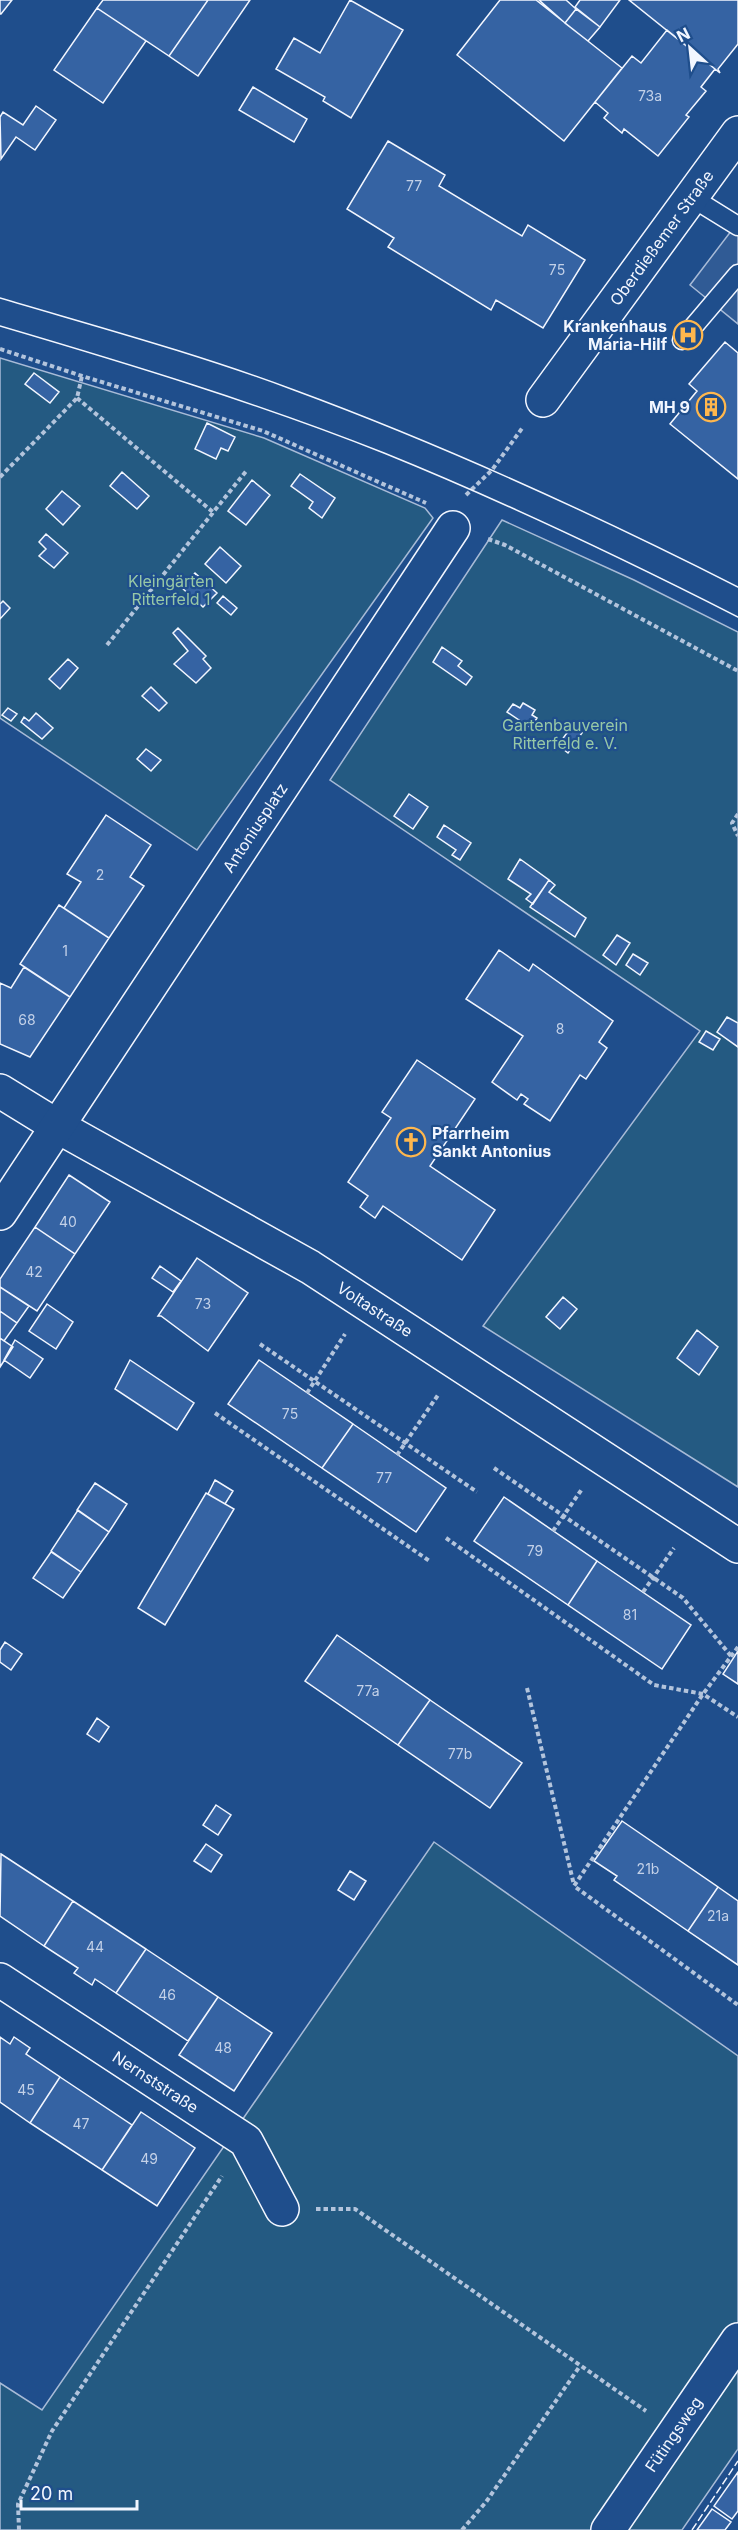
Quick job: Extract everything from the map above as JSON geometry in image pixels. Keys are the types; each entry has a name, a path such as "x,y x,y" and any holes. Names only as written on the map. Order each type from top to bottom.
{"street":[{"name":"Oberdießemer Straße","path":"543,400 738,133"},
{"name":"Antoniusplatz","path":"0,1213 453,522"},
{"name":"Voltastraße","path":"0,1091 57,1126 310,1267 738,1546"},
{"name":"Nernststraße","path":"0,1980 246,2141 282,2210"},
{"name":"Fütingsweg","path":"608,2530 738,2340"}],"lane":[{"path":"691,197 738,226"},
{"path":"682,340 738,274"}],"path":[{"path":"0,348 82,376 264,431 505,545 738,672"},
{"path":"0,477 77,398 82,376"},
{"path":"77,398 214,514"},
{"path":"453,522 470,489 492,470 543,400"},
{"path":"107,645 248,470"},
{"path":"738,814 732,823 738,836"},
{"path":"307,1393 366,1304"},
{"path":"260,1344 477,1492"},
{"path":"397,1455 459,1364"},
{"path":"215,1413 430,1562"},
{"path":"553,1531 603,1458"},
{"path":"494,1468 683,1598 731,1657"},
{"path":"643,1592 694,1517"},
{"path":"446,1538 654,1685 703,1694 738,1717"},
{"path":"574,1886 703,1694 738,1647"},
{"path":"527,1688 574,1886 738,2006"},
{"path":"19,2530 18,2504 52,2431 246,2141"},
{"path":"282,2210 355,2209 675,2430"},
{"path":"462,2530 486,2502 580,2366"}],"green space":[{"name":"Kleingärten Ritterfeld 1","path":"0,358 264,438 425,508 433,518 197,850 0,718"},
{"name":"Gartenbauverein Ritterfeld e. V.","path":"502,520 634,580 738,632 738,1487 483,1326 700,1031 330,780"},
{"path":"434,1842 738,2056 738,2449 682,2530 0,2530 0,2383 42,2410"}],"shaded area":[{"path":"738,222 738,324 690,285"}],"building":[{"path":"0,0 12,0 1,14 0,14"},
{"path":"103,0 208,0 169,56 97,8"},
{"path":"208,0 250,0 198,76 169,56"},
{"path":"350,0 403,30 351,118 323,101 325,97 276,69 294,38 320,53"},
{"path":"500,0 536,0 622,68 564,141 457,55"},
{"path":"539,0 566,0 576,9 565,23"},
{"path":"580,0 620,0 600,27 575,7"},
{"path":"629,0 738,0 738,44 718,69 720,73"},
{"path":"97,8 146,41 103,103 54,70"},
{"path":"576,9 600,27 588,41 565,23"},
{"path":"667,30 715,69 701,87 706,91 686,115 689,117 658,156 624,129 622,133 604,118 608,113 595,102 632,56 641,63"},
{"path":"253,87 307,119 294,142 239,110"},
{"path":"36,106 56,120 35,150 16,137 1,159 0,117 3,112 23,125"},
{"path":"388,141 445,175 439,186 522,236 528,225 585,260 543,328 496,300 491,310 388,247 394,238 347,209"},
{"name":"MH 9","path":"725,342 738,353 738,479 670,424 697,391 689,384"},
{"path":"34,373 59,392 50,403 25,384"},
{"path":"207,423 235,437 228,451 221,448 216,459 195,449"},
{"path":"122,472 149,496 137,509 110,486"},
{"path":"300,474 335,498 322,518 309,508 313,502 291,486"},
{"path":"252,480 270,495 246,525 228,511"},
{"path":"62,491 80,506 63,525 46,509"},
{"path":"46,534 68,553 54,568 39,556 46,549 39,542"},
{"path":"220,547 241,566 226,583 205,564"},
{"path":"195,573 217,593 203,607 182,588"},
{"path":"223,596 237,608 231,615 217,603"},
{"path":"3,601 10,608 0,619 0,604"},
{"path":"178,628 206,656 203,659 211,668 196,683 174,664 188,651 173,633"},
{"path":"442,647 462,661 458,666 472,677 466,685 433,662"},
{"path":"68,659 78,668 60,689 49,679"},
{"path":"151,687 167,703 159,711 142,696"},
{"path":"523,703 535,710 532,715 537,718 531,728 507,712 513,704 520,708"},
{"path":"8,708 17,714 11,721 2,715"},
{"path":"36,713 53,728 42,739 21,722 24,717 29,721"},
{"path":"572,726 582,733 568,753 558,745"},
{"path":"146,749 161,760 151,771 137,759"},
{"path":"409,794 428,807 413,829 394,816"},
{"path":"106,815 151,845 130,877 144,886 109,938 64,908 81,882 67,874"},
{"path":"444,825 471,843 460,860 452,855 456,850 437,837"},
{"path":"520,859 549,880 533,904 526,899 531,894 508,879"},
{"path":"549,880 555,885 549,892 586,918 575,937 530,907"},
{"path":"59,905 109,938 70,997 20,964"},
{"path":"617,935 630,943 616,965 603,955"},
{"path":"499,950 529,971 533,964 613,1021 599,1042 607,1048 586,1079 580,1075 550,1121 524,1104 528,1099 521,1094 517,1100 492,1082 523,1036 466,999"},
{"path":"633,954 648,963 640,975 626,965"},
{"path":"24,967 70,997 30,1057 0,1044 0,983 11,988"},
{"path":"727,1017 738,1023 738,1047 717,1032"},
{"path":"706,1031 720,1039 713,1050 699,1042"},
{"name":"Pfarrheim Sankt Antonius","path":"417,1060 475,1099 430,1166 495,1210 462,1260 383,1206 375,1218 360,1207 368,1196 348,1182 391,1118 382,1112"},
{"path":"69,1175 110,1202 75,1254 35,1227"},
{"path":"35,1227 75,1254 37,1311 0,1287 0,1279"},
{"path":"197,1258 248,1293 208,1351 158,1316"},
{"path":"160,1266 181,1281 173,1292 152,1278"},
{"path":"0,1287 29,1306 17,1323 0,1311"},
{"path":"563,1297 577,1309 560,1329 546,1317"},
{"path":"47,1304 73,1322 56,1349 29,1331"},
{"path":"0,1311 17,1323 4,1341 0,1338"},
{"path":"697,1330 718,1347 699,1375 677,1358"},
{"path":"0,1338 13,1347 0,1367"},
{"path":"15,1340 43,1359 30,1378 4,1360"},
{"path":"130,1360 194,1403 177,1430 115,1389"},
{"path":"259,1360 353,1424 322,1468 228,1404"},
{"path":"353,1424 446,1488 416,1532 322,1468"},
{"path":"215,1480 233,1491 225,1504 208,1494"},
{"path":"95,1483 127,1504 109,1532 77,1510"},
{"path":"206,1493 234,1509 165,1625 138,1608"},
{"path":"504,1497 597,1561 568,1605 474,1541"},
{"path":"78,1510 109,1532 81,1572 51,1551"},
{"path":"51,1552 81,1572 63,1598 33,1578"},
{"path":"597,1561 691,1625 662,1669 568,1605"},
{"path":"337,1635 430,1700 398,1745 305,1681"},
{"path":"5,1642 22,1654 11,1670 0,1662 0,1650"},
{"path":"738,1651 738,1684 723,1674"},
{"path":"430,1700 522,1763 490,1808 398,1745"},
{"path":"97,1718 109,1727 99,1742 87,1734"},
{"path":"216,1805 231,1815 218,1835 203,1825"},
{"path":"622,1821 718,1887 688,1931 614,1880 617,1876 594,1861"},
{"path":"206,1844 222,1855 211,1872 194,1861"},
{"path":"1,1854 73,1901 44,1946 0,1916"},
{"path":"350,1871 366,1881 354,1900 338,1890"},
{"path":"718,1887 738,1901 738,1965 688,1931"},
{"path":"73,1901 146,1949 116,1993 95,1979 92,1985 74,1973 78,1968 44,1946"},
{"path":"146,1949 218,1997 188,2041 116,1993"},
{"path":"218,1997 272,2033 234,2091 179,2055"},
{"path":"0,2037 10,2044 14,2037 30,2048 26,2054 60,2077 30,2123 0,2102"},
{"path":"60,2077 132,2125 102,2170 30,2123"},
{"path":"141,2112 195,2148 157,2206 102,2170"},
{"path":"738,2472 738,2511 732,2519 714,2506"},
{"path":"712,2509 731,2522 725,2530 697,2530"}],"tram line":[{"path":"0,298 148,341 294,390 351,412 519,482 738,587"},
{"path":"0,326 241,401 384,453 563,531 738,617"}],"fence":[{"path":"692,2530 738,2461"}],"place":[{"name":"Krankenhaus Maria-Hilf","path":"688,335"},
{"name":"MH 9","path":"711,407"},
{"name":"Pfarrheim Sankt Antonius","path":"411,1142"}]}
